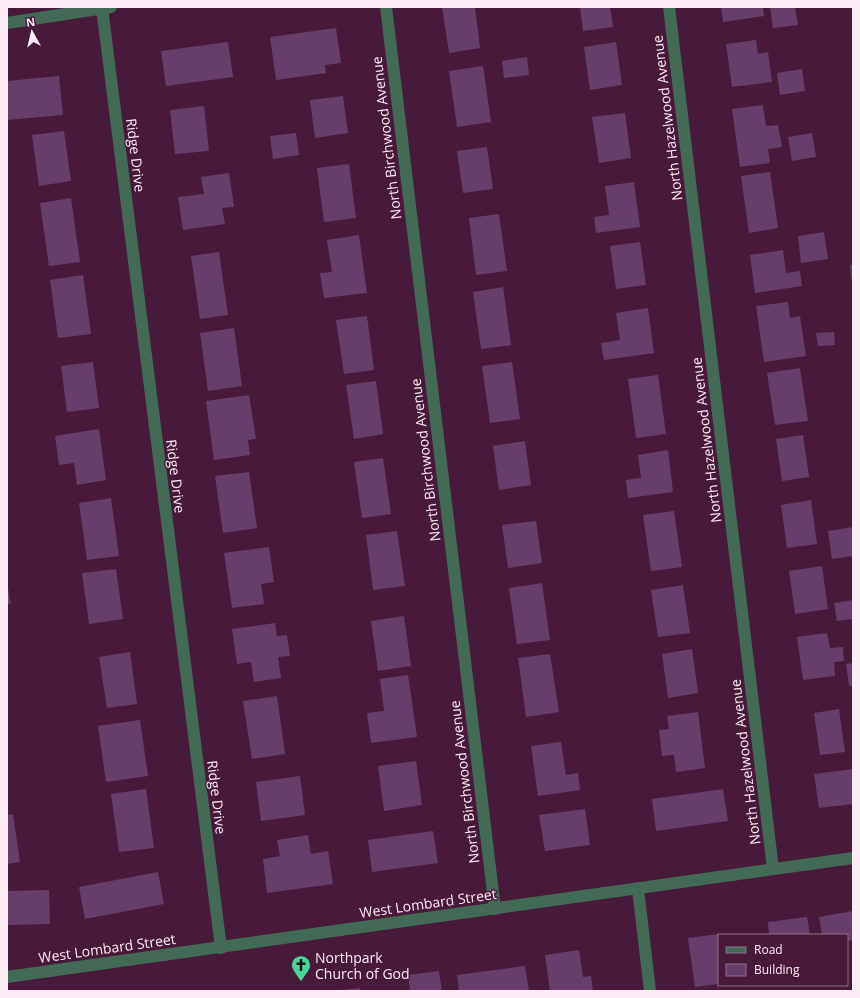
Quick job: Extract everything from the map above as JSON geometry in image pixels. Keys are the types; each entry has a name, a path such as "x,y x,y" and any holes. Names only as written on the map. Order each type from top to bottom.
{"street":[{"name":"North Birchwood Avenue","path":"386,7 495,909"},
{"name":"North Hazelwood Avenue","path":"669,7 773,869"},
{"path":"7,23 106,8"},
{"name":"Ridge Drive","path":"106,8 221,948"},
{"name":"West Lombard Street","path":"7,977 853,858"},
{"path":"638,889 650,991"}],"building":[{"path":"442,7 475,7 480,48 449,53"},
{"path":"580,7 610,7 613,27 583,31"},
{"path":"721,7 763,7 764,16 723,22"},
{"path":"770,7 795,7 798,25 773,28"},
{"path":"336,28 341,63 325,65 326,73 276,80 270,37"},
{"path":"756,40 758,54 768,52 772,82 732,87 726,44"},
{"path":"228,42 233,77 166,86 161,51"},
{"path":"616,42 622,85 590,90 584,47"},
{"path":"527,57 529,75 504,78 502,61"},
{"path":"483,66 491,122 457,127 449,71"},
{"path":"802,69 805,91 780,95 777,73"},
{"path":"59,76 63,115 7,120 7,81"},
{"path":"343,96 348,133 315,138 310,100"},
{"path":"763,105 766,126 778,125 782,147 768,149 770,163 740,167 732,109"},
{"path":"204,106 209,151 175,154 170,110"},
{"path":"625,113 631,158 599,163 592,117"},
{"path":"64,131 71,181 39,186 32,135"},
{"path":"296,133 299,155 273,159 270,136"},
{"path":"812,133 816,157 792,161 788,137"},
{"path":"487,147 493,189 463,193 457,151"},
{"path":"349,164 356,218 324,222 317,168"},
{"path":"770,172 778,228 749,233 741,176"},
{"path":"229,173 234,207 222,208 225,224 183,230 178,197 204,194 201,177"},
{"path":"634,182 640,227 596,233 594,217 609,215 605,186"},
{"path":"71,198 80,262 49,266 40,203"},
{"path":"499,214 507,271 476,275 469,218"},
{"path":"824,232 828,259 801,263 798,236"},
{"path":"359,235 367,293 324,298 320,273 332,272 327,240"},
{"path":"640,242 646,285 616,289 610,246"},
{"path":"783,250 786,273 800,271 802,286 755,293 750,255"},
{"path":"219,252 228,315 200,319 191,256"},
{"path":"850,265 853,265 853,283 852,283"},
{"path":"83,275 91,334 58,338 50,280"},
{"path":"503,287 511,345 481,349 473,292"},
{"path":"788,302 790,318 800,316 806,356 764,362 756,306"},
{"path":"648,308 654,353 604,360 601,343 620,340 616,313"},
{"path":"367,316 374,370 344,374 336,320"},
{"path":"234,328 242,386 208,391 200,333"},
{"path":"834,332 835,345 818,346 816,333"},
{"path":"93,362 99,408 67,412 61,366"},
{"path":"512,362 520,419 490,423 482,366"},
{"path":"800,368 808,421 775,425 767,373"},
{"path":"658,375 666,434 636,438 628,379"},
{"path":"376,381 383,434 354,439 346,385"},
{"path":"249,395 256,439 248,440 250,455 214,460 206,401"},
{"path":"99,429 106,480 77,485 74,463 59,465 55,436"},
{"path":"803,435 809,477 782,481 776,439"},
{"path":"525,441 531,485 499,490 493,446"},
{"path":"668,450 673,492 628,498 626,480 641,478 638,455"},
{"path":"383,458 391,514 362,518 354,462"},
{"path":"249,472 257,528 223,533 215,476"},
{"path":"111,498 119,556 87,560 79,503"},
{"path":"811,500 817,544 787,548 781,505"},
{"path":"674,511 682,567 651,571 643,515"},
{"path":"536,521 542,563 508,568 502,525"},
{"path":"853,527 853,556 832,559 828,531"},
{"path":"397,531 405,586 373,590 366,535"},
{"path":"269,547 274,582 261,584 264,604 232,608 224,553"},
{"path":"822,566 828,609 795,614 789,571"},
{"path":"116,569 123,619 89,624 82,573"},
{"path":"7,583 11,604 7,604"},
{"path":"542,583 550,640 517,644 509,588"},
{"path":"683,585 690,633 658,637 651,590"},
{"path":"853,600 853,619 837,621 834,603"},
{"path":"404,616 411,666 378,671 371,621"},
{"path":"275,623 277,636 287,635 290,656 278,657 281,678 254,682 251,662 237,664 232,629"},
{"path":"827,633 830,648 843,647 844,661 834,662 835,676 803,680 797,637"},
{"path":"692,649 698,693 668,698 662,654"},
{"path":"130,652 137,704 107,708 99,657"},
{"path":"550,654 559,712 526,717 518,658"},
{"path":"853,663 853,686 849,686 846,664"},
{"path":"408,675 417,737 371,743 367,713 384,711 380,679"},
{"path":"277,696 285,754 252,759 243,701"},
{"path":"839,709 845,752 820,755 814,713"},
{"path":"698,712 705,768 676,772 674,755 662,756 659,730 669,729 667,716"},
{"path":"140,720 148,776 106,782 98,726"},
{"path":"561,742 566,775 578,773 580,790 538,796 531,746"},
{"path":"416,761 422,805 384,811 378,766"},
{"path":"853,769 853,804 819,808 814,774"},
{"path":"300,776 305,815 261,821 256,782"},
{"path":"146,789 154,848 119,852 111,794"},
{"path":"723,789 728,821 656,831 652,799"},
{"path":"585,809 590,845 545,851 539,815"},
{"path":"13,814 20,862 7,864 7,815"},
{"path":"433,831 438,863 372,872 368,840"},
{"path":"308,835 311,854 328,851 333,884 267,893 263,859 280,856 277,840"},
{"path":"158,872 164,904 85,919 79,887"},
{"path":"49,890 50,924 7,925 7,891"},
{"path":"853,911 853,940 848,941 848,934 822,934 819,917"},
{"path":"807,917 810,934 769,934 768,922"},
{"path":"718,934 718,984 695,987 688,938"},
{"path":"579,950 583,977 591,976 593,991 550,991 545,955"},
{"path":"525,966 529,991 459,991 457,975"},
{"path":"439,971 442,991 410,991 408,975"},
{"path":"360,988 360,991 342,991 342,990"}],"place":[{"name":"Northpark Church of God","path":"301,982"}]}
